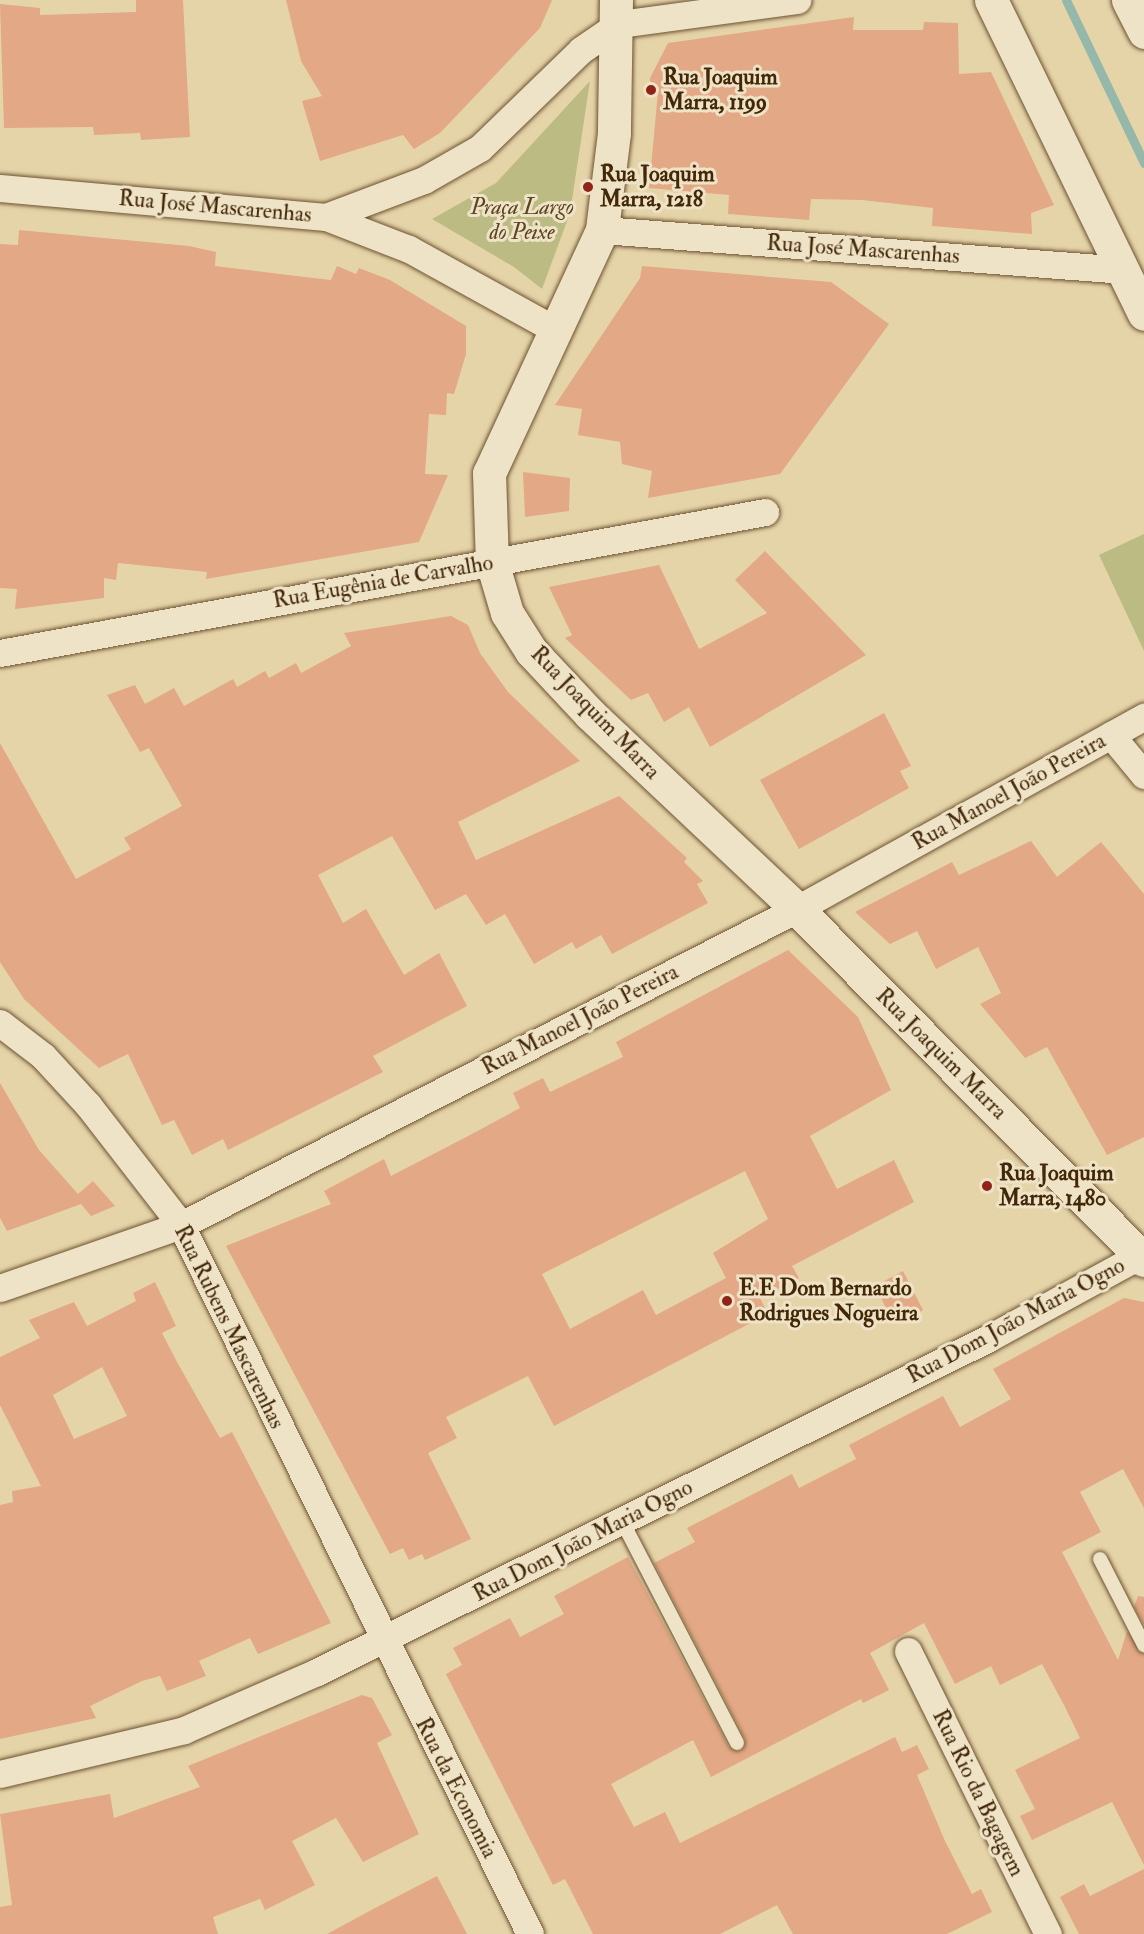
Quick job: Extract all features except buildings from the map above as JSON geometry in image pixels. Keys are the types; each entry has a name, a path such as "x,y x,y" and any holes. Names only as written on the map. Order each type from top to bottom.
{"street":[{"path":"617,12 797,0"},
{"path":"991,0 1144,314"},
{"path":"1128,0 1144,32"},
{"name":"Rua José Mascarenhas","path":"0,188 326,217 424,180 480,148 617,12"},
{"name":"Rua Joaquim Marra","path":"617,12 614,133 602,230 489,472 492,562 507,613 531,651 590,714 798,909 1142,1256"},
{"path":"326,217 409,249 556,330"},
{"name":"Rua José Mascarenhas","path":"602,230 1124,270"},
{"name":"Rua Eugênia de Carvalho","path":"0,653 765,512"},
{"name":"Rua Manoel João Pereira","path":"0,1288 181,1225 798,909 1144,717"},
{"path":"1111,735 1144,775"},
{"name":"Rua Rubens Mascarenhas","path":"0,1023 43,1056 88,1105 181,1225 382,1642"},
{"name":"Rua Dom João Maria Ogno","path":"0,1774 184,1730 382,1642 987,1339 1142,1256"},
{"name":"Rua da Economia","path":"382,1642 530,1934"},
{"name":"Rua Rio da Bagagem","path":"908,1651 1048,1934"}],"lane":[{"path":"622,1521 737,1743"},
{"path":"1100,1559 1144,1645"}],"green space":[{"name":"Praça Largo do Peixe","path":"590,81 570,213 542,289 514,267 432,219 496,183"},
{"path":"1144,534 1144,651 1099,555"}],"waterway":[{"path":"1066,0 1144,163"}],"place":[{"name":"Rua Joaquim Marra, 1199","path":"651,90"},
{"name":"Rua Joaquim Marra, 1218","path":"588,187"},
{"name":"Rua Joaquim Marra, 1480","path":"987,1186"},
{"name":"E.E Dom Bernardo Rodrigues Nogueira","path":"727,1301"}]}
